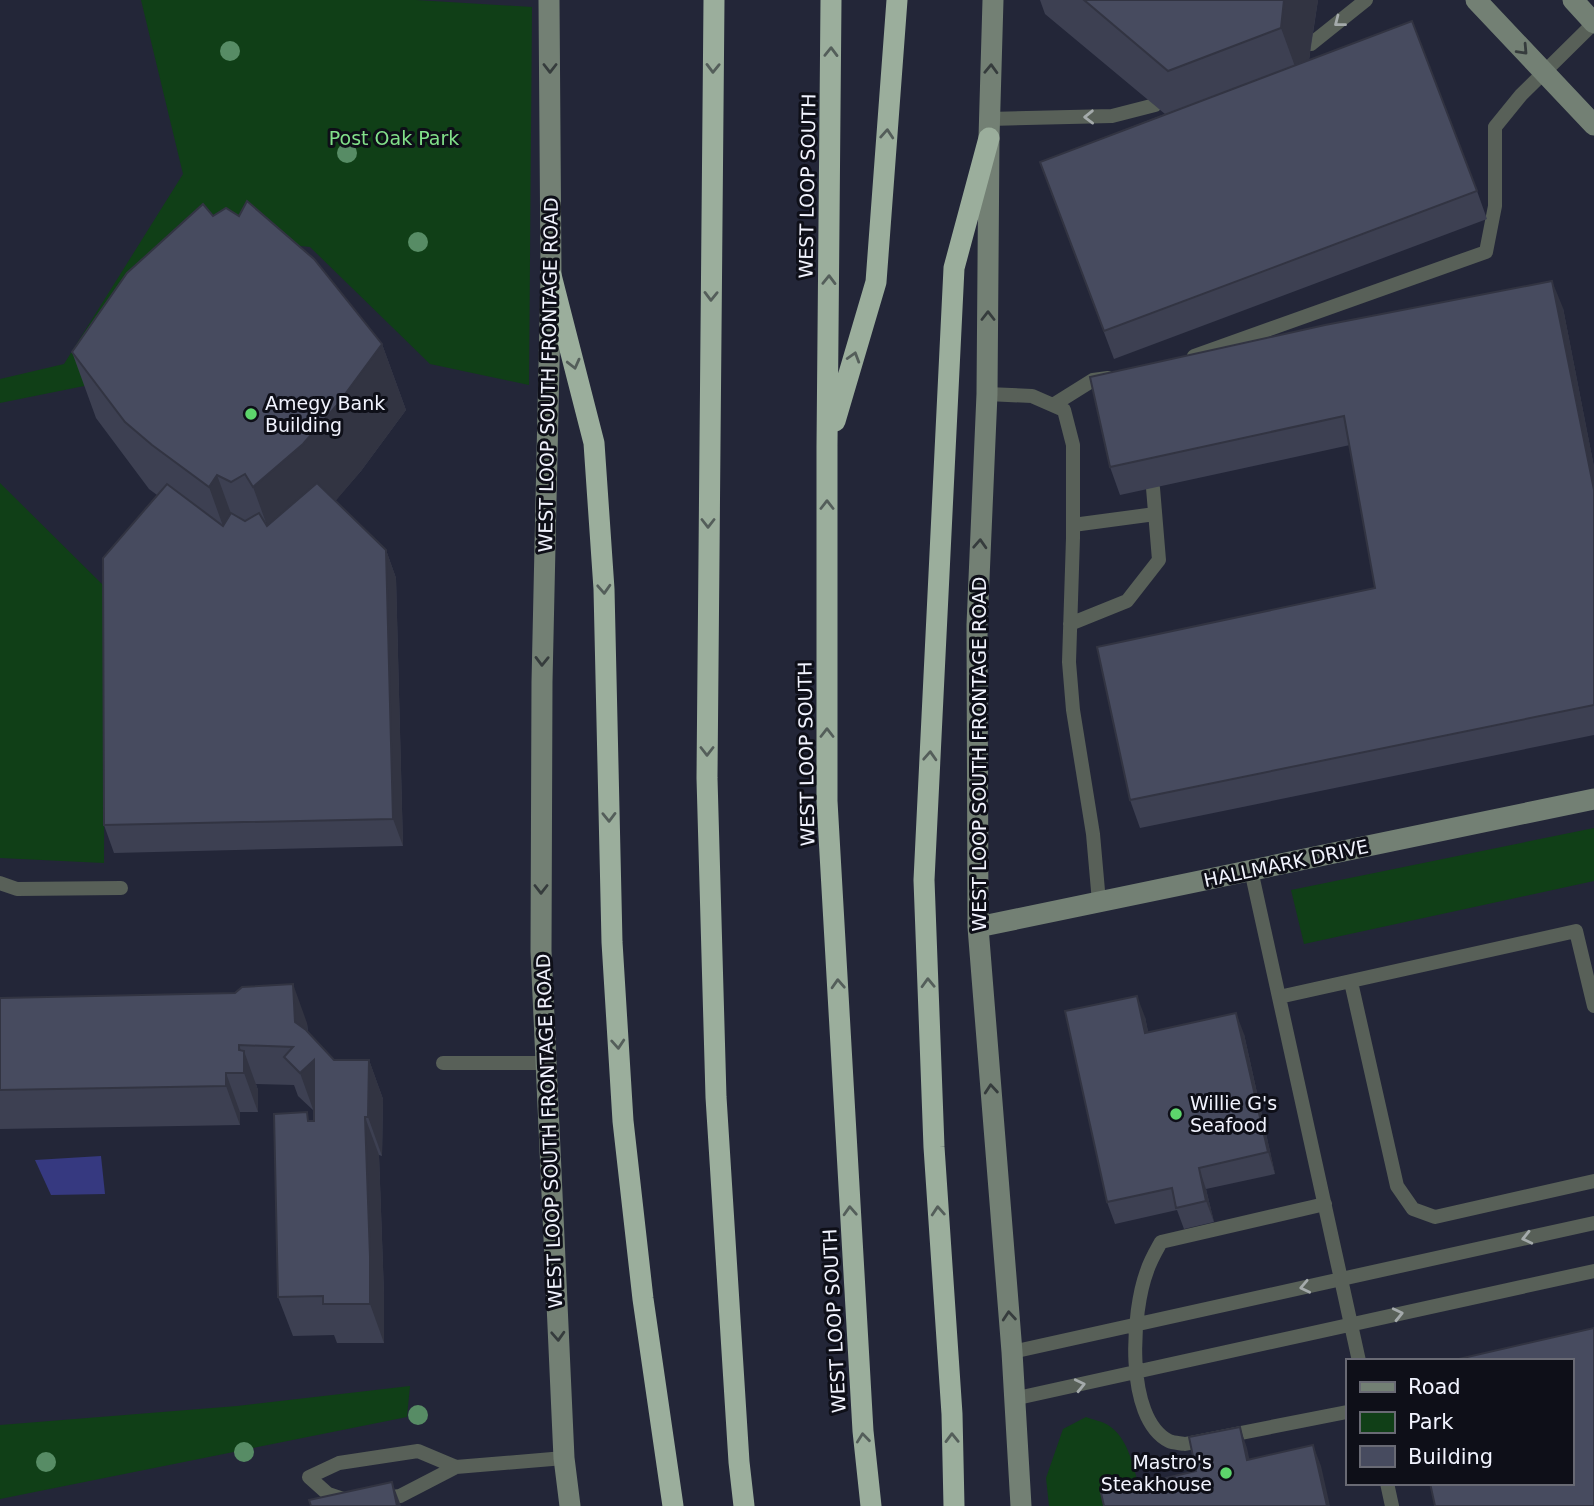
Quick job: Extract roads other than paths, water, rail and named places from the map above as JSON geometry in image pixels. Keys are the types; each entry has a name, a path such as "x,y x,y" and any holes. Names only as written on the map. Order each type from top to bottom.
{"highway":[{"path":"714,0 707,778 716,1097 744,1506"},
{"name":"WEST LOOP SOUTH","path":"831,0 827,801 863,1432 871,1506"},
{"path":"827,446 877,282 897,0"},
{"path":"954,1506 951,1414 934,1147 924,880 954,268 989,128"},
{"path":"551,275 594,443 604,589 612,942 623,1121 643,1299 673,1506"}],"main road":[{"name":"WEST LOOP SOUTH FRONTAGE ROAD","path":"550,0 551,275 542,695 541,951 564,1458 570,1506"},
{"name":"WEST LOOP SOUTH FRONTAGE ROAD","path":"993,0 987,394 977,625 978,927 1012,1352 1021,1506"},
{"path":"1476,0 1594,125"},
{"path":"1573,0 1594,23"},
{"name":"HALLMARK DRIVE","path":"978,927 1594,799"}],"lane":[{"path":"1311,44 1366,0"},
{"path":"1181,361 1486,253 1495,206 1495,127 1521,95 1594,23"},
{"path":"989,128 1112,116 1155,105"},
{"path":"1053,405 1093,380 1118,377"},
{"path":"987,394 1032,396 1064,410 1073,445 1069,662 1073,710 1093,834 1100,902"},
{"path":"1070,624 1127,601 1159,560 1153,488"},
{"path":"1073,525 1155,514"},
{"path":"1251,870 1359,1359"},
{"path":"0,883 17,889 121,888"},
{"path":"1279,997 1576,931 1594,1006"},
{"path":"1351,982 1397,1186 1413,1209 1435,1217 1594,1181"},
{"path":"443,1063 546,1063"},
{"path":"1325,1204 1161,1242 1146,1272 1135,1324 1135,1372 1147,1417 1169,1441 1185,1444 1346,1412"},
{"path":"1012,1352 1594,1223"},
{"path":"1013,1399 1594,1271"},
{"path":"456,1466 418,1451 338,1464 309,1477 328,1494 356,1504 400,1496 456,1466 564,1458"},
{"path":"1387,1485 1392,1506"}],"place":[{"name":"Amegy Bank Building","path":"251,414"},
{"name":"Willie G's Seafood","path":"1176,1114"},
{"name":"Mastro's Steakhouse","path":"1226,1473"}],"park label":[{"name":"Post Oak Park","path":"394,138"}]}
